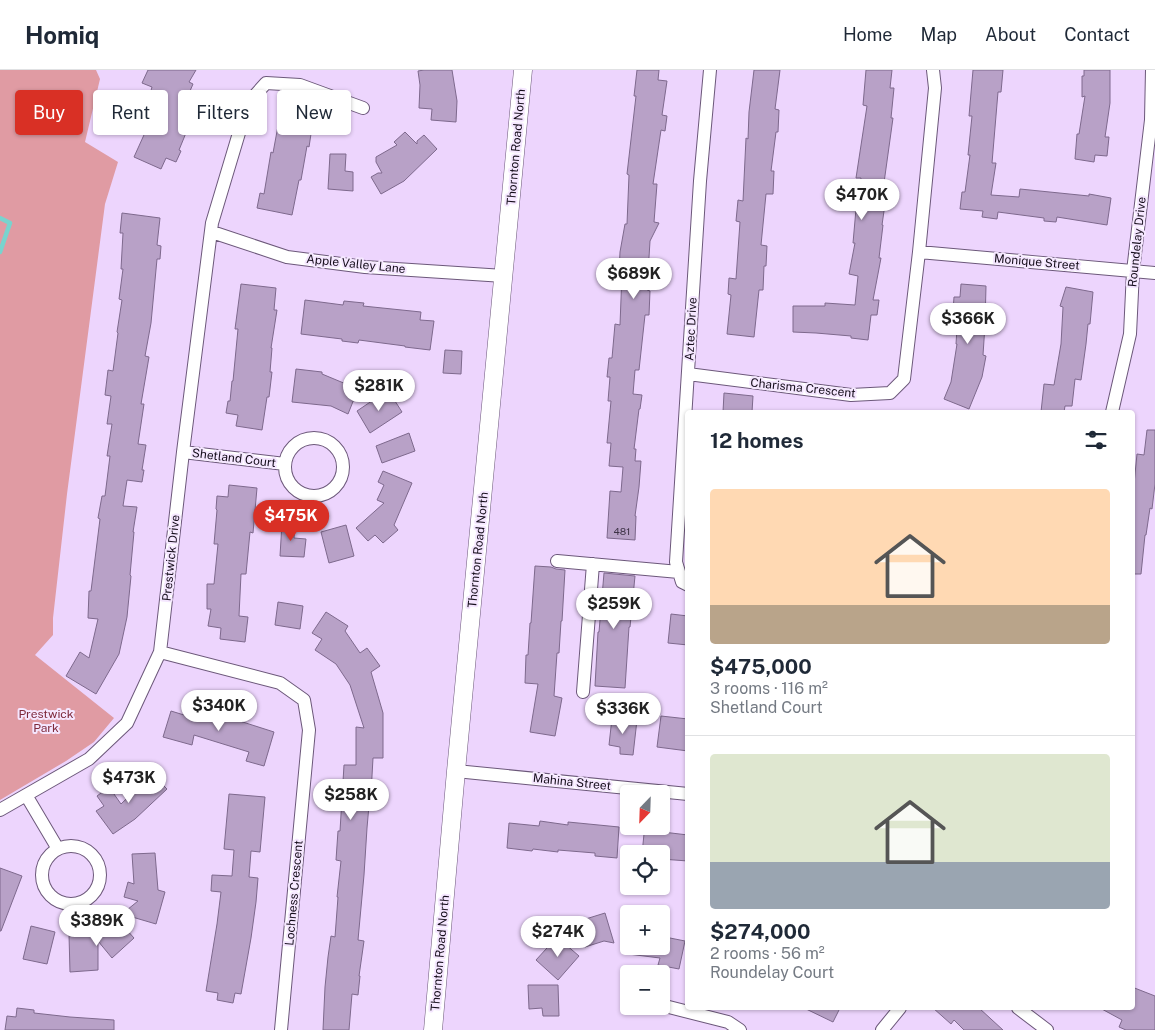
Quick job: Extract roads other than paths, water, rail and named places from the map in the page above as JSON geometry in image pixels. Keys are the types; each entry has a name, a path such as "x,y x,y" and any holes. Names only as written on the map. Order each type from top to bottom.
{"main road":[{"name":"Thornton Road North","path":"433,1030 456,771 524,70"}],"street":[{"name":"Aztec Drive","path":"686,410 700,181 710,70"},
{"path":"919,252 935,88 933,70"},
{"name":"Roundelay Drive","path":"1112,410 1130,334 1133,271 1151,120 1152,70"},
{"name":"Prestwick Drive","path":"0,810 89,759 127,723 160,652 212,223 248,103 266,83 300,84 363,108"},
{"name":"Apple Valley Lane","path":"212,232 287,257 365,267 504,276"},
{"name":"Charisma Crescent","path":"688,374 851,395 890,392 904,379 919,252"},
{"name":"Monique Street","path":"919,252 1155,273"},
{"name":"Aztec Drive","path":"685,421 676,562 682,582 685,584"},
{"name":"Shetland Court","path":"321,438 335,446 341,454 343,474 336,487 328,494 313,497 297,491 290,484 285,474 285,464 287,455 301,441 321,438"},
{"name":"Shetland Court","path":"183,452 285,464"},
{"path":"557,561 679,572"},
{"path":"583,692 593,564"},
{"name":"Lochness Crescent","path":"160,652 280,683 304,700 309,730 281,1030"},
{"name":"Mahina Street","path":"456,771 685,794"},
{"path":"26,795 58,849"},
{"path":"65,846 75,846 84,849 93,855 98,863 100,876 98,886 90,897 82,902 66,903 58,900 50,894 45,885 42,874 45,864 58,849 65,846"},
{"path":"670,1007 728,1022 740,1030"},
{"path":"882,1030 898,1010"},
{"path":"1021,1010 1047,1030"}],"waterway":[{"path":"0,218 10,223 0,252"}],"park label":[{"name":"Prestwick Park","path":"46,721"}]}
